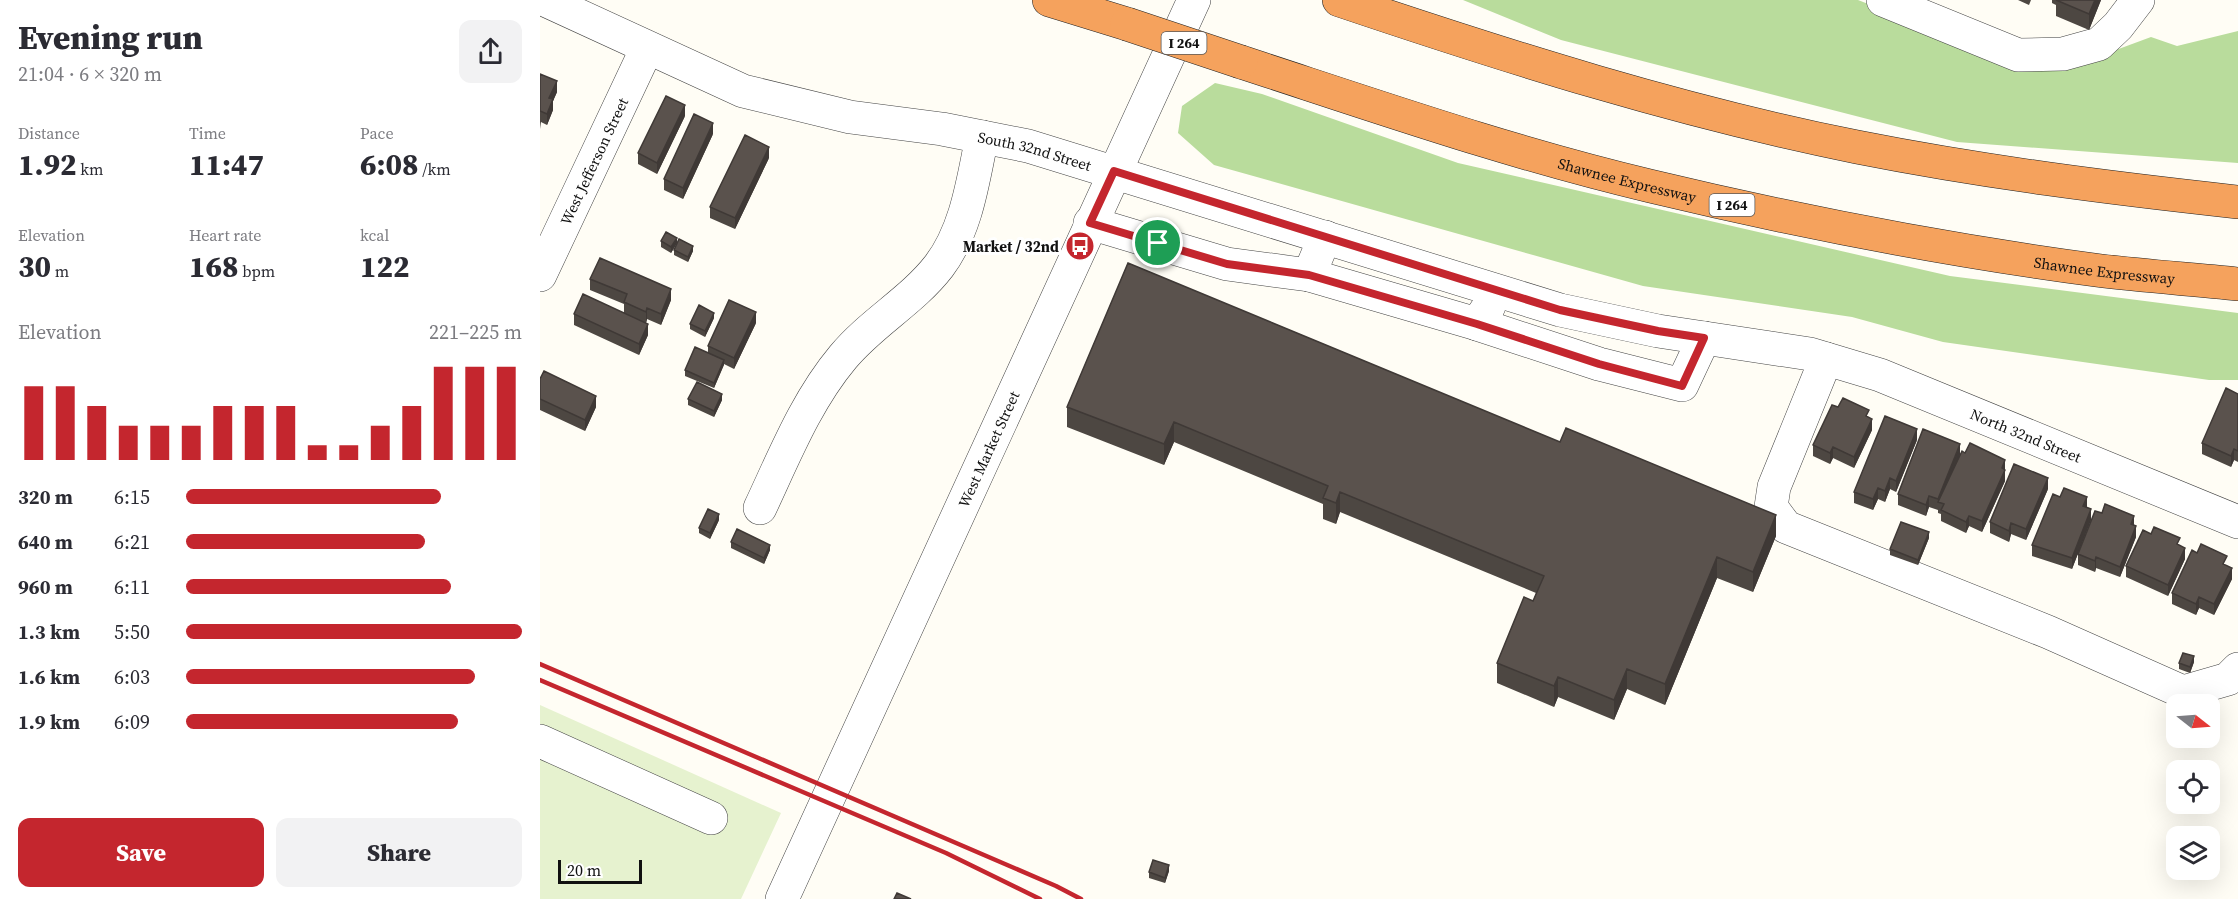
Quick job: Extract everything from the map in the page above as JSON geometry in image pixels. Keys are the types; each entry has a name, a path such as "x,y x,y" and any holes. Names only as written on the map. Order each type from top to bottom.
{"highway":[{"path":"1048,0 1128,24"},
{"name":"Shawnee Expressway","path":"1072,0 1128,24 1241,62 1504,146 1647,186 1791,218 2002,256 2096,270 2238,284"},
{"path":"1340,0 1445,36 1697,110 1857,147 2036,178 2238,202"}],"street":[{"name":"South 32nd Street","path":"545,0 743,91 850,117 942,129 1028,146 1560,310 1658,331 1818,356"},
{"name":"West Market Street","path":"782,899 1194,0"},
{"path":"1886,1 2018,55 2063,54 2098,44 2118,26 2138,0"},
{"name":"West Jefferson Street","path":"540,275 647,48"},
{"path":"760,508 790,443 823,383 844,355 939,266 951,246 962,224 982,137"},
{"path":"1090,223 1227,264 1309,275 1477,324 1599,364 1682,386 1704,338"},
{"path":"1309,275 1325,237"},
{"path":"1477,324 1499,291"},
{"path":"1818,356 1774,487 1771,507 1786,527 2048,632 2183,692 2228,679 2238,669"},
{"name":"North 32nd Street","path":"1818,356 1880,375 2238,522"},
{"path":"540,741 711,818"}],"green space":[{"path":"1463,0 1858,0 2032,68 2097,57 2151,37 2177,46 2238,31 2238,163 1957,142 1561,40"},
{"path":"1215,83 1262,94 1458,163 1950,276 2238,313 2238,380 2209,380 1943,342 1852,317 1643,286 1214,165 1178,133 1182,106"},
{"path":"540,705 781,813 741,899 540,899"}],"building":[{"path":"2056,0 2095,0 2089,14"},
{"path":"540,74 557,81 549,98 553,99 547,114 540,111"},
{"path":"666,96 685,105 657,163 638,153"},
{"path":"694,114 713,123 683,188 664,179"},
{"path":"745,135 769,147 735,218 710,207"},
{"path":"666,232 677,238 671,247 661,241"},
{"path":"679,239 693,246 688,257 674,250"},
{"path":"600,258 671,289 661,314 647,308 646,312 624,302 627,294 590,279"},
{"path":"1128,263 1560,442 1566,428 1776,515 1753,572 1717,557 1665,684 1627,669 1614,700 1558,677 1554,686 1497,663 1524,597 1533,601 1544,576 1340,492 1336,503 1323,498 1328,486 1174,422 1164,444 1067,407"},
{"path":"583,294 648,324 639,344 574,314"},
{"path":"729,300 756,312 734,358 708,346"},
{"path":"699,305 714,313 705,331 690,324"},
{"path":"695,347 724,360 714,383 685,370"},
{"path":"544,371 596,396 585,420 540,399 540,379"},
{"path":"697,382 722,394 714,411 688,399"},
{"path":"2226,388 2238,394 2238,451 2234,449 2231,456 2202,443"},
{"path":"1843,398 1869,410 1866,416 1872,419 1854,457 1833,447 1830,453 1813,445 1832,405 1838,407"},
{"path":"1885,416 1917,429 1896,481 1890,478 1885,491 1878,488 1873,499 1854,492"},
{"path":"1923,429 1960,444 1938,499 1929,496 1926,505 1898,494"},
{"path":"1970,443 2005,460 2002,468 2005,470 1982,521 1969,516 1966,522 1941,510 1944,504 1938,502 1962,451 1965,453"},
{"path":"2014,464 2048,478 2026,529 2011,523 2009,531 1990,522"},
{"path":"2064,488 2087,497 2083,506 2091,509 2072,558 2032,545 2053,494 2060,497"},
{"path":"2105,504 2134,516 2131,524 2136,526 2120,567 2096,557 2095,561 2078,554 2095,511 2102,513"},
{"path":"708,509 719,514 710,533 699,528"},
{"path":"1901,522 1929,532 1918,560 1890,549"},
{"path":"2154,527 2180,538 2177,544 2185,548 2168,585 2126,566 2143,530 2151,534"},
{"path":"737,529 770,545 764,558 731,542"},
{"path":"2201,544 2227,556 2223,564 2232,568 2214,604 2199,597 2196,604 2172,593 2192,550 2197,553"},
{"path":"2183,653 2194,656 2190,667 2179,663"},
{"path":"1153,860 1169,865 1165,878 1149,872"},
{"path":"897,893 911,899 894,899"}],"railway":[{"path":"540,664 1056,886 1081,899"},
{"path":"540,680 946,853 1040,899"}],"place":[{"name":"Market / 32nd","path":"1080,246"}],"route":[{"path":"1114,171 1560,310 1658,331 1704,338 1682,386 1599,364 1477,324 1309,275 1227,264 1158,243 1090,223 1114,171"}]}
